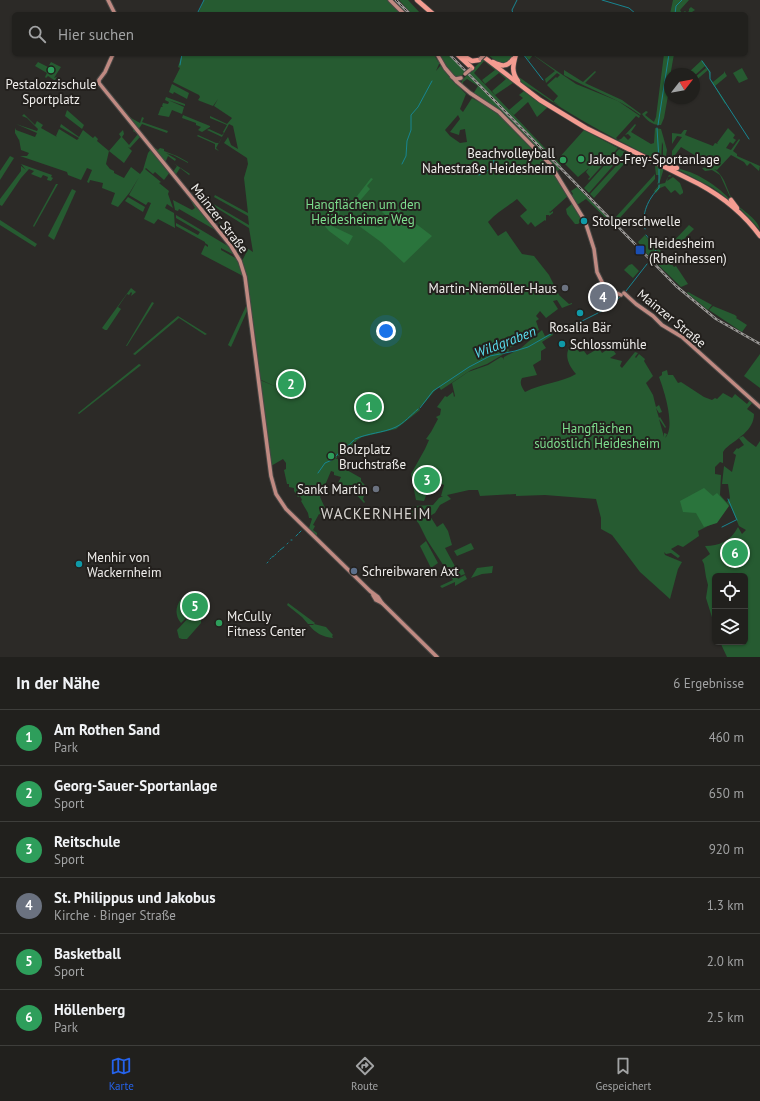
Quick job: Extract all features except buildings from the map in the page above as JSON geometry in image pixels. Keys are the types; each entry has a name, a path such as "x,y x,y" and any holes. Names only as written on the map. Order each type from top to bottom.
{"highway":[{"path":"417,0 431,12"},
{"path":"421,0 435,12"},
{"path":"460,56 471,68"},
{"path":"462,56 474,61 480,58 573,120 714,193 740,214 760,236"},
{"path":"486,56 555,107 587,126 708,186 737,208"},
{"path":"493,62 502,66 506,65 512,61 514,56"},
{"path":"515,56 512,70 514,77 518,81"},
{"path":"469,59 472,64 471,68"},
{"path":"668,166 677,168"},
{"path":"731,200 760,233"},
{"path":"727,208 740,214"}],"main road":[{"path":"108,0 114,12"},
{"path":"390,0 402,12"},
{"name":"Mainzer Straße","path":"111,56 106,71 98,81 231,246 240,261 244,274 273,487 280,501 437,657"},
{"name":"Mainzer Straße","path":"438,56 456,82 507,119 545,159 586,223 594,251 593,254 597,272 607,289 623,294 665,327 682,337 760,407"},
{"path":"456,82 480,58"},
{"path":"450,74 454,78 461,78"},
{"path":"461,78 460,82 462,87"}],"green space":[{"path":"204,0 389,0 399,12 199,12"},
{"path":"399,0 408,0 419,12 410,12"},
{"path":"673,0 689,0 680,10 681,12 670,12"},
{"path":"691,7 695,10 692,12 688,12"},
{"name":"Hangflächen um den Heidesheimer Weg","path":"181,56 435,56 438,62 437,56 441,64 439,64 436,71 441,65 459,86 499,113 546,161 554,175 569,195 550,212 549,211 550,213 553,211 553,213 549,216 546,215 546,221 545,220 535,227 531,222 528,225 520,216 527,210 517,199 498,212 488,222 498,236 506,231 522,254 534,256 549,275 559,295 569,304 572,304 562,308 557,300 553,301 558,309 546,318 540,311 536,316 539,319 536,321 539,330 528,334 525,338 519,340 520,343 508,348 509,351 487,364 471,370 441,390 439,387 419,408 420,410 396,429 362,437 356,441 348,455 337,456 335,459 338,459 339,463 343,466 342,467 361,478 361,481 367,487 363,499 365,502 364,503 352,490 338,483 341,477 334,475 334,472 331,471 320,497 326,510 324,516 319,514 313,525 315,526 313,530 317,533 317,537 309,528 312,519 309,518 300,496 298,497 294,491 294,488 289,487 289,484 287,484 284,470 286,469 286,463 283,459 271,466 260,380 279,388 259,379 242,261 248,249 235,240 253,252 249,228 202,199 203,198 249,225 248,216 214,197 215,195 248,213 244,178 248,164 247,158 224,143 228,137 231,145 238,149 233,126 229,124 222,137 207,130 209,129 222,135 227,125 210,118 210,116 227,124 232,118 214,106 218,99 213,106 198,100 200,97 199,95 173,82 180,68 178,67","holes":["460,88 481,102 472,98 463,112 460,109 466,94","458,115 460,119 450,132 459,135 460,130 465,129 467,142 460,143 450,136 445,130"]},
{"path":"439,56 450,56 466,72 460,77 456,78 449,71"},
{"path":"489,56 514,56 508,64 498,63"},
{"path":"516,56 518,56 514,65 514,72 516,75 553,101 558,96 547,85 560,75 557,73 546,83 545,79 555,71 534,56 576,84 618,101 640,116 639,118 636,116 616,138 618,140 624,136 628,140 631,137 628,134 625,135 635,124 636,125 631,132 651,144 654,143 655,128 661,129 667,150 665,162 663,159 662,142 661,160 665,164 616,139 585,122 522,83 514,75 513,70 514,64"},
{"path":"525,56 532,56 529,60"},
{"path":"664,56 674,56 672,68 664,68 664,104 666,104 661,125 656,125 650,122 642,114 646,111 648,112 645,115 654,122 656,117"},
{"path":"483,59 549,106 664,168 660,181 657,185 659,175 656,175 655,166 602,139 548,107 537,117 528,102 514,115 509,110 523,98 519,95 524,91 513,83 495,95 492,91 506,79 499,73 485,84 482,80 495,70 484,61 474,73 561,165 561,168 469,73"},
{"path":"702,60 710,72 710,79 708,70 700,77 700,73 706,68 705,66 700,71 700,68 693,68"},
{"name":"Pestalozzischule Sportplatz","path":"38,62 48,67 51,62 61,67 54,78 57,77 53,83 54,80 48,76 46,78 45,77 47,73 35,66"},
{"path":"742,68 748,79 739,83 733,73"},
{"path":"564,70 583,82 595,71 596,72 585,83 622,100 641,114 640,115 622,103 564,75"},
{"path":"724,71 727,76 715,86 726,103 725,104 710,79 713,82 724,73"},
{"path":"468,74 560,169 556,172 509,120 469,92 461,83","holes":["467,79 478,86 473,94 463,85 463,82"]},
{"path":"172,84 189,93 187,99 174,92 173,94 169,92"},
{"path":"110,93 131,118 140,123 142,117 144,118 142,122 168,131 167,133 142,124 138,130 109,94"},
{"path":"166,97 185,104 185,106 168,100 184,107 182,114 172,110 169,117 158,115 161,107 163,107 163,103 168,104 169,102 165,100"},
{"path":"67,110 84,125 82,129 65,116"},
{"path":"24,114 35,125 37,121 43,125 41,128 57,137 56,136 59,129 77,140 79,138 60,127 61,124 79,137 83,130 93,138 95,136 98,139 97,141 109,151 106,164 114,171 114,173 124,178 131,167 140,174 151,149 170,172 164,180 155,172 153,174 146,168 145,169 161,182 159,183 169,191 168,194 173,208 167,204 165,208 174,213 175,228 158,219 154,224 144,219 151,203 148,202 146,205 129,195 139,177 130,192 118,207 111,204 115,193 102,188 103,183 90,180 89,183 87,182 92,170 87,168 81,180 68,175 67,172 20,156 27,156 29,153 21,150 19,139 15,133 15,128 16,130 35,137 37,133 16,124 37,131 38,129 27,118 22,116"},
{"path":"183,115 210,127 202,132 198,130 201,127 196,125 196,123 182,118"},
{"path":"728,128 735,135 733,138 736,140 733,144 730,142 726,148 731,150 739,139 740,140 733,151 737,154 737,156 760,166 759,171 750,163 747,166 744,162 731,155 717,170 714,169 722,176 735,203 756,222 760,230 731,199 720,175 712,170 705,171 702,168 710,167 692,163 695,161 694,159 696,156 681,147 672,159 672,151 682,137 677,136 672,144 672,133 681,134 684,130 687,130 685,135 713,146 715,143 718,144 717,143"},
{"path":"134,129 151,148 140,137 130,148 128,147 132,151 124,163 109,151 121,137 119,134 123,130 124,134 122,137 129,145 138,134 133,131"},
{"name":"Jakob-Frey-Sportanlage","path":"584,130 618,148 589,180 588,179 590,177 586,172 589,168 578,177 565,164 567,161 566,160 564,163 561,160 563,157 562,156 558,159"},
{"path":"198,135 219,143 216,148 219,151 215,149 215,144 197,136"},
{"path":"150,144 158,150 160,148 164,149 164,151 188,162 166,153 176,159 175,161 168,156 165,163 173,172 177,166 173,163 190,174 189,175 180,168 175,176"},
{"path":"619,149 625,152 589,193 584,188"},
{"path":"628,153 632,155 594,198 590,194"},
{"path":"10,156 14,158 0,180 0,171"},
{"path":"21,164 52,175 51,177 53,178 51,181 47,180 48,177 43,175 41,178 31,174 34,171 29,169 2,206 0,205 0,199 21,171 21,166 26,170"},
{"path":"675,168 691,172 706,180 720,190 732,202 713,188"},
{"path":"655,174 655,179 617,221 614,219"},
{"path":"668,177 667,181 673,177 680,183 683,193 680,195 675,190 671,193 665,186 660,188 656,193 654,191 660,184 665,183"},
{"path":"371,178 373,179 367,186 370,189 358,203 354,200"},
{"path":"56,184 58,184 34,227 33,226"},
{"path":"577,187 614,224 613,225 586,199 577,205 571,196 573,194 571,191"},
{"path":"72,189 76,191 54,240 48,236"},
{"path":"128,197 145,207 143,212 125,201"},
{"path":"173,200 192,210 195,208 191,201 192,200 217,231 179,209 178,211 175,210"},
{"path":"573,203 583,220 578,224 575,224 567,214 566,209"},
{"path":"388,205 398,210 432,236 404,263 381,242 359,226 364,220 375,227 380,227 383,225 390,219 382,212"},
{"path":"334,207 340,212 332,226 353,236 348,245 329,231 322,223"},
{"path":"176,215 233,249 238,257 221,248 221,250 239,260 243,276 201,254 205,245 208,247 208,245 176,226 176,223 198,235 200,232 176,218"},
{"path":"0,220 37,244 35,247 0,225"},
{"path":"219,222 233,234 232,236 235,240 230,243 227,240 231,235"},
{"path":"689,225 694,229 673,250 669,246"},
{"path":"645,235 656,249 659,249 674,267 676,266 688,284 681,287 646,253 638,242"},
{"path":"632,264 639,271 633,278 624,270"},
{"path":"131,288 136,292 131,296 131,292 129,295 127,294 118,307 121,309 107,330 102,328"},
{"path":"688,292 712,305 708,310 687,293"},
{"path":"152,302 154,303 126,346"},
{"path":"247,304 248,309 231,347 228,345"},
{"path":"713,306 735,315 737,317 736,318 747,325 742,332 709,310"},
{"path":"178,316 207,334 205,335 179,318 135,355 133,354"},
{"name":"Hangflächen südöstlich Heidesheim","path":"542,330 545,336 552,333 553,335 542,342 546,348 541,351 541,360 533,365 537,375 522,378 521,380 522,387 525,392 576,374 569,363 567,355 569,347 572,343 576,348 578,348 579,352 584,351 587,355 599,348 602,353 611,347 616,354 610,358 622,361 620,366 622,368 635,352 638,353 635,357 636,358 639,354 645,359 644,361 653,376 646,383 653,395 656,407 659,405 662,412 659,413 656,408 659,418 660,417 666,427 665,428 659,419 664,437 664,433 667,434 665,438 668,433 669,417 664,390 659,377 662,375 662,372 667,370 668,375 673,375 678,383 681,382 704,397 712,400 715,398 717,399 723,393 732,398 735,394 747,404 750,400 753,402 747,409 754,414 751,425 744,434 725,449 723,452 723,463 720,462 715,467 715,474 721,475 720,495 729,505 714,523 698,531 699,536 683,547 678,545 671,549 680,556 678,558 671,553 666,554 664,552 665,555 682,562 678,569 670,599 640,572 612,535 601,529 601,518 596,499 545,495 516,496 516,494 480,496 478,490 469,490 447,495 451,499 440,505 435,513 430,516 437,527 443,523 448,531 452,545 445,548 457,570 463,569 465,574 457,577 458,579 465,575 467,579 455,586 455,582 442,588 440,586 453,580 427,540 419,524 408,510 414,506 433,505 443,496 441,496 444,485 433,479 424,490 427,493 424,501 416,500 411,474 429,440 426,439 438,419 436,417 440,415 441,409 437,407 445,396 447,397 453,392 454,397 455,396 452,383 468,372 488,365 501,357 503,360 504,357 521,348"},
{"path":"760,354 760,388 744,376"},
{"path":"139,364 141,365 79,414 78,413"},
{"path":"743,436 756,447 760,441 760,657 727,657 721,645 748,645 748,573 712,573 712,617 706,598 708,585 702,560 710,554 705,546 724,542 732,536 738,527 742,534 746,530 739,526 731,507 727,502 730,498 728,484 722,484 724,466 732,472 736,455 733,453 737,448 738,449 744,445 739,438"},
{"path":"704,488 713,496 717,493 729,506 717,523 704,527 696,513 683,512 680,501"},
{"path":"426,541 438,563 431,568 420,546"},
{"path":"471,543 474,549 457,556 454,551"},
{"path":"493,566 492,573 482,574 471,578 477,568"},
{"path":"181,599 193,611 181,623 176,611"},
{"path":"288,603 315,623 308,624 287,605"},
{"path":"196,613 201,617 201,623 187,639 179,638 177,630 192,614"},
{"path":"314,624 326,627 333,635 333,638 323,636 309,625"}],"waterway":[{"path":"198,12 204,0"},
{"path":"512,12 517,0"},
{"path":"602,0 629,8 634,12"},
{"path":"675,12 676,6 682,0"},
{"path":"180,65 182,56"},
{"path":"525,56 543,80"},
{"path":"658,125 669,56"},
{"path":"702,61 710,72 710,79 749,139"},
{"path":"402,164 406,156 407,141 411,130 411,115 418,107 432,81"},
{"path":"657,128 659,160"},
{"path":"479,175 487,171 493,165 494,158"},
{"name":"Wildgraben","path":"659,167 659,183"},
{"name":"Wildgraben","path":"645,229 644,218 646,207 659,188 659,185"},
{"name":"Wildgraben","path":"646,235 654,244 656,249 651,260"},
{"name":"Wildgraben","path":"626,291 647,264"},
{"name":"Wildgraben","path":"600,312 620,297"},
{"name":"Wildgraben","path":"567,326 598,313"},
{"name":"Wildgraben","path":"420,408 433,391 469,367 490,356 528,347 563,327"},
{"path":"355,439 396,427 418,409"},
{"path":"335,457 354,440"},
{"path":"318,473 325,463 332,460"},
{"path":"728,499 737,520"},
{"path":"722,527 736,520"},
{"path":"280,550 284,547"}],"railway":[{"path":"396,0 408,12"},
{"path":"451,56 676,286 716,319 760,344"}],"place":[{"name":"Pestalozzischule Sportplatz","path":"51,70"},
{"name":"Jakob-Frey-Sportanlage","path":"581,159"},
{"name":"Beachvolleyball Nahestraße Heidesheim","path":"563,160"},
{"name":"Stolperschwelle","path":"584,221"},
{"name":"Heidesheim (Rheinhessen)","path":"640,250"},
{"name":"Martin-Niemöller-Haus","path":"565,288"},
{"name":"St. Philippus und Jakobus","path":"603,297"},
{"name":"Rosalia Bär","path":"580,313"},
{"name":"Schlossmühle","path":"562,344"},
{"name":"Georg-Sauer-Sportanlage","path":"291,384"},
{"name":"Am Rothen Sand","path":"369,407"},
{"name":"Bolzplatz Bruchstraße","path":"331,456"},
{"name":"Reitschule","path":"427,480"},
{"name":"Sankt Martin","path":"376,489"},
{"name":"Höllenberg","path":"735,553"},
{"name":"Menhir von Wackernheim","path":"79,564"},
{"name":"Schreibwaren Axt","path":"354,571"},
{"name":"Basketball","path":"195,606"},
{"name":"McCully Fitness Center","path":"219,623"}],"district":[{"name":"WACKERNHEIM","path":"376,514"}]}
